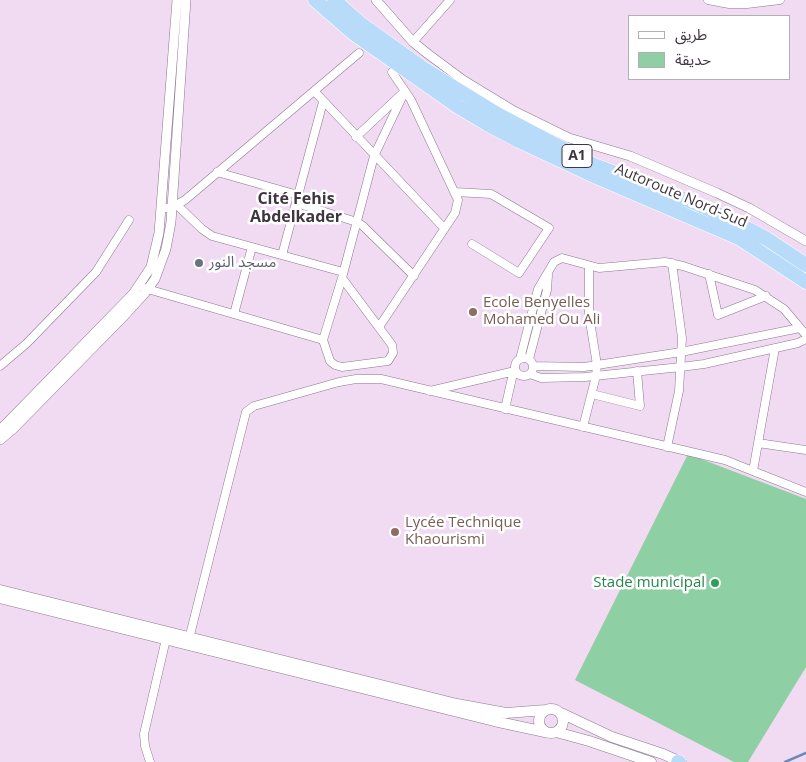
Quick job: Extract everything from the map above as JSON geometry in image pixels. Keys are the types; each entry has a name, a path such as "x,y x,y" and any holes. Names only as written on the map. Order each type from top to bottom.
{"highway":[{"name":"Autoroute Nord-Sud","path":"315,0 353,33 457,106 518,142 592,176 739,238 806,282"},
{"name":"Autoroute Nord-Sud","path":"334,0 361,24 424,69 497,114 594,165 697,204 736,222 806,265"}],"main road":[{"path":"0,590 494,722 545,732 556,732 651,762"},
{"path":"0,598 166,639 188,641 489,711 517,713 554,709 612,737 663,754 678,762"},
{"path":"545,732 539,722 540,715 546,710"},
{"path":"556,732 564,720 560,713"}],"street":[{"path":"0,440 119,322 144,288 159,233 177,0"},
{"path":"0,430 127,301 155,279 166,249 174,206 186,0"},
{"path":"376,0 413,42 464,80 514,111 569,138 630,156 717,193 749,208 806,241"},
{"path":"413,42 450,0"},
{"path":"708,0 729,4 747,4 780,0"},
{"path":"161,209 174,206 185,200 359,53"},
{"path":"379,327 454,213 458,200 417,112 392,72"},
{"path":"174,206 207,233 343,275 392,345 393,353 388,361 342,367 335,365 330,361 323,340 343,275 374,156 405,91"},
{"path":"356,137 405,91"},
{"path":"315,92 444,228"},
{"path":"282,255 323,102"},
{"path":"218,172 298,195"},
{"path":"455,192 491,194 549,228 519,273 472,244"},
{"path":"296,204 357,222 414,276"},
{"path":"0,366 26,344 96,272 129,220"},
{"path":"234,314 252,247"},
{"path":"428,391 515,371 522,376 530,374 541,378 596,376 704,364 775,348 806,337 784,309 766,296 755,290 709,274 672,263 656,262 599,268 562,258 554,262 538,288 520,359 515,363 515,371 505,409"},
{"path":"667,447 679,391 682,338 672,263"},
{"path":"583,427 592,394 597,365 589,315 589,266"},
{"path":"533,366 529,359 548,290 548,273"},
{"path":"709,274 718,315 766,296"},
{"path":"144,288 323,340"},
{"path":"533,366 584,367 681,352 800,328"},
{"path":"753,471 775,348"},
{"path":"520,359 529,359"},
{"path":"530,374 533,366"},
{"path":"592,394 640,406 637,372"},
{"path":"188,641 246,412 254,406 356,379 381,379 725,460 806,492"},
{"path":"758,443 806,450"},
{"path":"150,762 145,746 144,734 166,639"}],"green space":[{"name":"Stade municipal","path":"688,454 806,499 806,667 748,762 734,762 575,680"}],"waterway":[{"path":"785,762 806,753"}],"place":[{"name":"مسجد النور","path":"199,263"},
{"name":"Ecole Benyelles Mohamed Ou Ali","path":"473,312"},
{"name":"Lycée Technique Khaourismi","path":"395,532"},
{"name":"Stade municipal","path":"715,583"}],"district":[{"name":"Cité Fehis Abdelkader","path":"296,208"}]}
